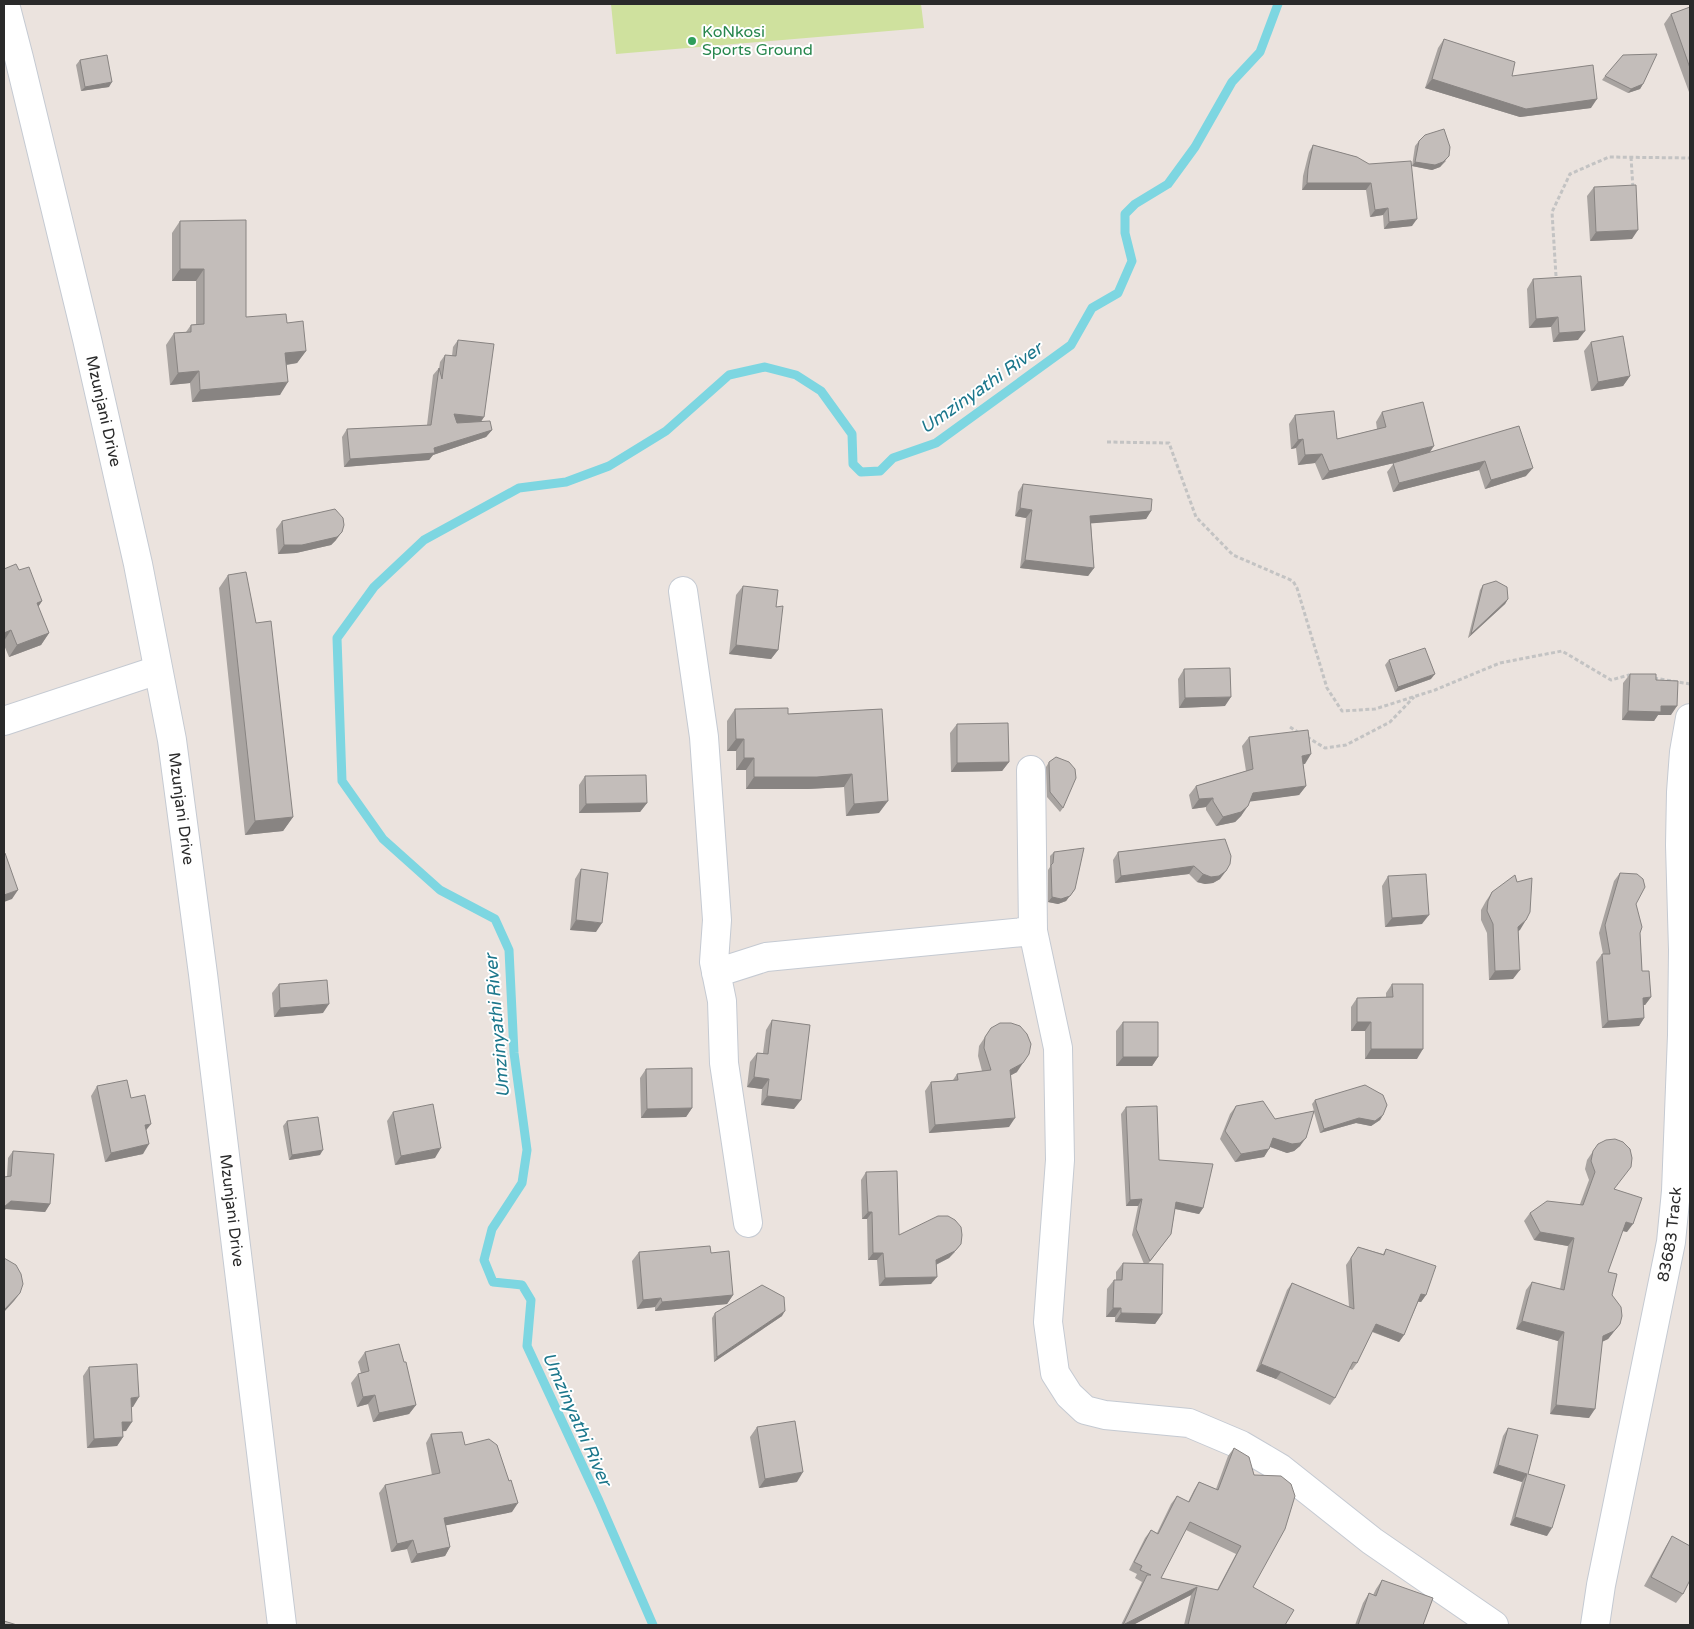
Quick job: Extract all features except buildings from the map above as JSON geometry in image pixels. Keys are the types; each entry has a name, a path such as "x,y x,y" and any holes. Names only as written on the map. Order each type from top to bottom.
{"street":[{"name":"Mzunjani Drive","path":"5,4 87,338 138,564 172,740 203,974 282,1625"},
{"path":"683,591 704,737 717,920 714,962 722,1001 724,1063 748,1222"},
{"path":"4,721 158,670"},
{"name":"83683 Track","path":"1595,1625 1601,1586 1671,1242 1676,1192 1684,950 1680,845 1681,792 1684,752 1690,718"},
{"path":"1031,770 1033,931 1058,1048 1060,1160 1048,1322 1055,1373 1068,1395 1085,1410 1105,1415 1189,1423 1242,1445 1280,1468 1372,1541 1494,1625"},
{"path":"716,973 766,957 1033,931"}],"path":[{"path":"1556,276 1552,212 1570,174 1609,157 1690,158"},
{"path":"1631,157 1634,192"},
{"path":"1108,442 1169,443 1196,517 1233,555 1293,581 1297,588 1327,688 1342,711 1375,709 1435,690 1500,663 1562,651 1611,680 1629,674 1638,676"},
{"path":"1647,677 1690,684"},
{"path":"1290,727 1325,748 1346,745 1390,722 1414,696"}],"green space":[{"name":"KoNkosi Sports Ground","path":"611,4 921,4 924,28 616,54"}],"waterway":[{"name":"Umzinyathi River","path":"653,1625 599,1501 527,1346 531,1300 522,1285 493,1282 484,1260 492,1229 522,1183 527,1150 514,1053 509,950 495,919 440,890 383,839 342,781 337,638 374,587 424,540 519,488 566,482 609,466 666,431 729,375 765,367 796,375 821,391 852,434 853,464 861,472 880,471 893,458 936,443 1071,345 1092,308 1118,293 1132,261 1125,233 1125,214 1135,204 1168,184 1195,147 1232,82 1260,52 1278,4"}],"place":[{"name":"KoNkosi Sports Ground","path":"692,41"}]}
